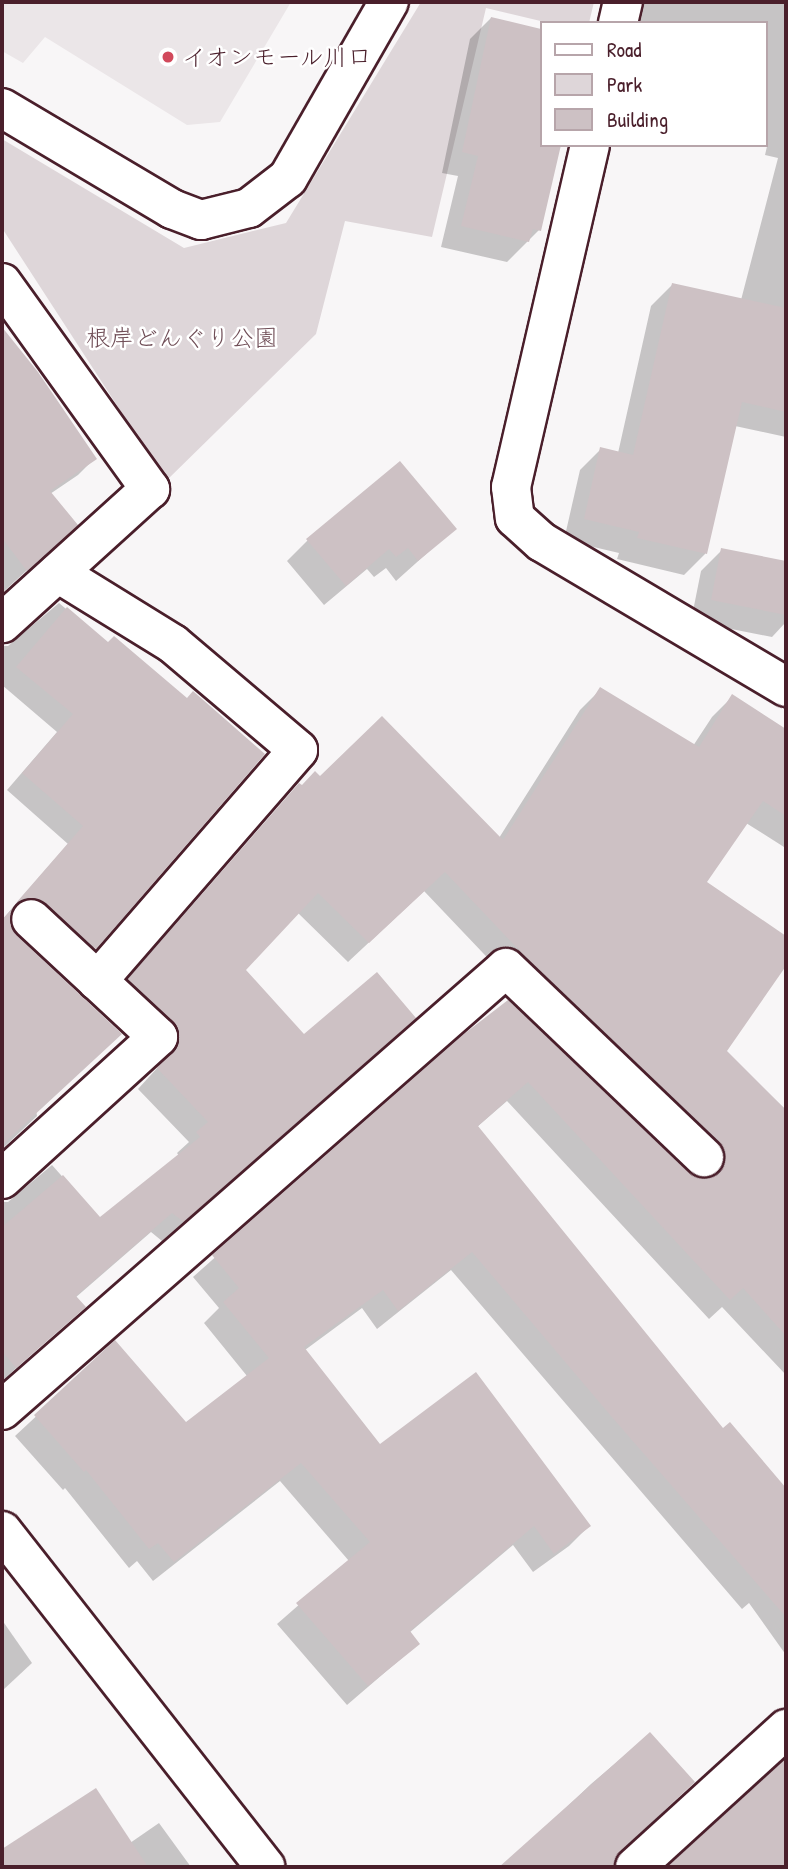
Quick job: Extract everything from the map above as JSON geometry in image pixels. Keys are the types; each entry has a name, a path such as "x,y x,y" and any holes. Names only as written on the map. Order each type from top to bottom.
{"street":[{"path":"2,108 172,209 201,220 249,208 288,177 389,2"},
{"path":"618,21 623,2"},
{"path":"590,147 511,487 515,518 542,542 786,687"},
{"path":"2,283 150,489 58,573 5,614"},
{"path":"58,573 173,644 298,750 97,981"},
{"path":"2,1180 158,1037 31,919"},
{"path":"2,1410 506,968 704,1157"},
{"path":"2,1531 265,1867"},
{"path":"635,1867 786,1729"}],"shaded area":[{"name":"イオンモール川口","path":"2,2 291,2 220,122 187,125 45,37 23,63 2,51"}],"green space":[{"name":"根岸どんぐり公園","path":"421,2 594,2 589,21 541,21 486,8 432,237 345,221 316,334 166,481 2,228 2,139 184,248 286,223"}],"building":[{"path":"491,17 540,29 540,147 561,147 541,231 533,229 529,242 461,226 478,156 462,152"},
{"path":"672,283 786,308 786,412 742,402 707,554 637,538 639,532 584,519 600,447 633,455"},
{"path":"2,327 38,372 97,459 50,491 78,525 27,571 2,538"},
{"path":"400,461 457,529 418,561 408,548 396,557 389,549 346,586 306,539"},
{"path":"721,548 786,561 786,615 711,600"},
{"path":"67,607 108,642 114,636 187,698 193,691 265,754 96,949 45,903 35,898 25,898 16,903 83,826 22,773 73,714 16,667"},
{"path":"600,687 699,747 732,694 786,729 786,816 763,801 707,882 786,936 786,966 727,1051 786,1110 786,1336 743,1288 730,1300 528,1082 478,1126 723,1428 730,1422 786,1488 786,1617 472,1252 398,1311 383,1290 304,1347 380,1444 476,1372 591,1526 554,1554 534,1526 410,1631 420,1644 368,1686 296,1603 370,1542 301,1463 174,1562 158,1543 149,1549 86,1470 84,1472 34,1415 115,1340 186,1422 269,1358 223,1302 239,1288 212,1255 464,1034 508,1000 689,1173 698,1178 709,1178 720,1172 725,1163 725,1152 719,1141 522,953 445,872 369,943 318,893 246,970 304,1034 377,972 416,1018 184,1222 172,1213 76,1296 86,1307 16,1368 2,1351 2,1227 63,1175 100,1217 200,1137 196,1132 208,1122 157,1068 179,1044 179,1030 173,1021 128,979 299,783 302,785 315,771 320,776 382,716 503,840"},
{"path":"14,906 10,925 16,935 122,1034 2,1145 2,920"},
{"path":"650,1732 695,1782 620,1851 614,1867 499,1867"},
{"path":"786,1758 786,1867 667,1867"},
{"path":"96,1788 148,1867 2,1867 2,1849"}],"place":[{"name":"イオンモール川口","path":"168,57"}]}
